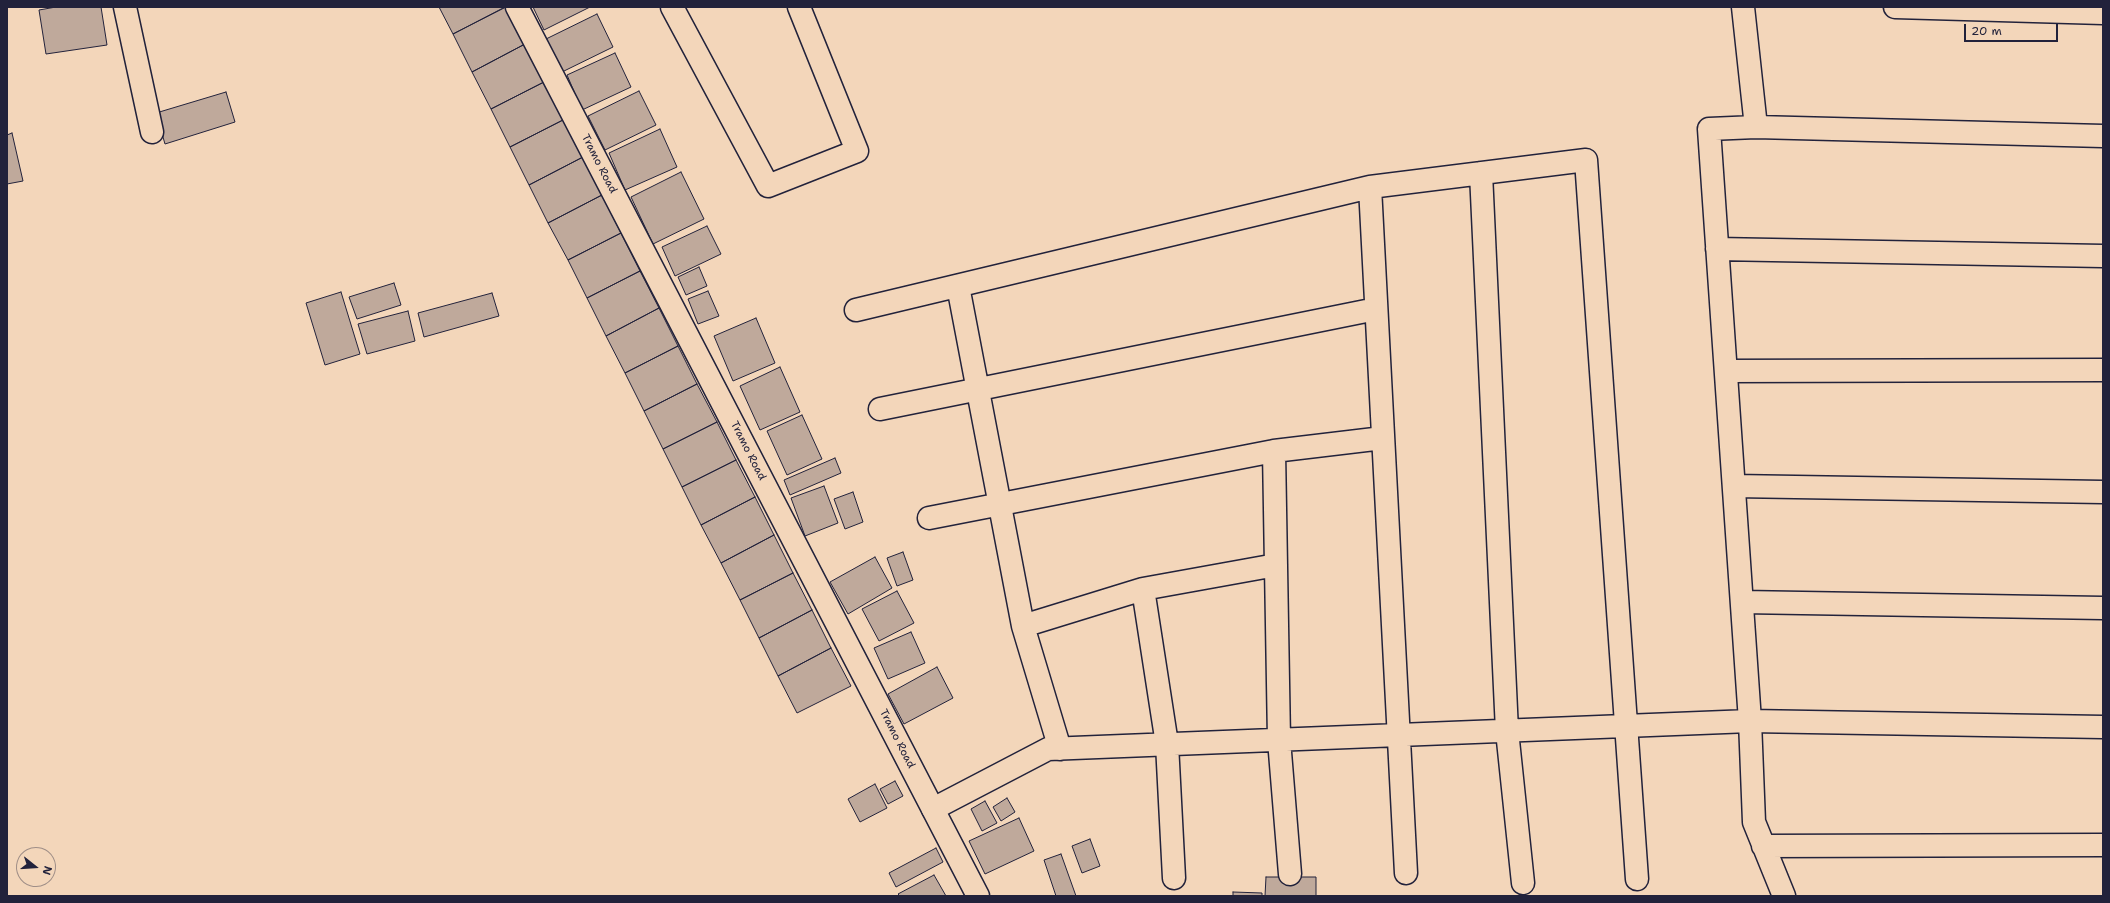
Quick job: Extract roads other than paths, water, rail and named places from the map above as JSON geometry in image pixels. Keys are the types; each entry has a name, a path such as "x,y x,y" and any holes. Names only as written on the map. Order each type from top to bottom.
{"street":[{"path":"125,7 152,132"},
{"name":"Tramo Road","path":"517,7 978,896"},
{"path":"672,7 768,186 857,151 799,7"},
{"path":"1743,7 1756,127"},
{"path":"1896,7 2103,13"},
{"path":"1784,896 1754,822 1750,721 1709,129 1756,127 2103,136"},
{"path":"856,310 1370,187 1586,160 1637,879"},
{"path":"1481,173 1507,731 1523,884"},
{"path":"1370,187 1406,873"},
{"path":"1717,249 2103,256"},
{"path":"958,286 1023,626 1060,748"},
{"path":"880,409 1376,309"},
{"path":"1726,371 2103,370"},
{"path":"929,518 1274,451 1383,438"},
{"path":"1274,451 1279,740 1290,874"},
{"path":"1734,486 2103,492"},
{"path":"1023,626 1143,589 1276,565"},
{"path":"1143,589 1167,744 1174,878"},
{"path":"1742,602 2103,608"},
{"path":"933,809 1048,749 1060,748 1750,721 2103,727"},
{"path":"1763,846 2103,845"}]}
